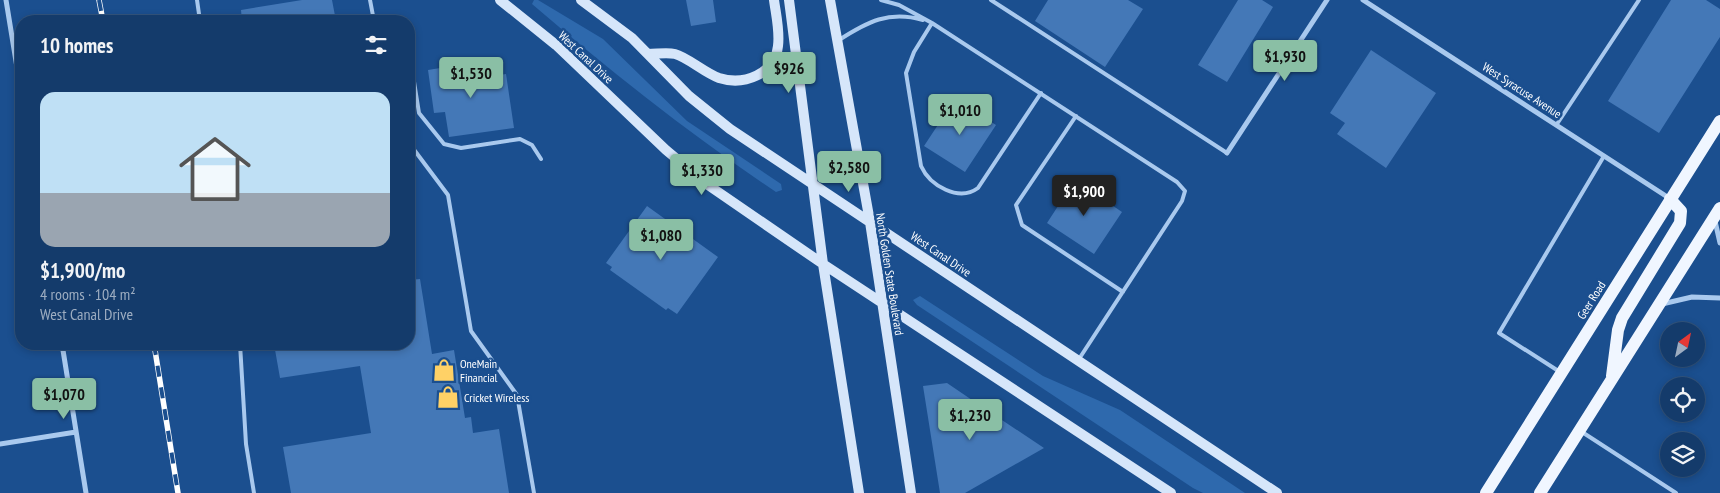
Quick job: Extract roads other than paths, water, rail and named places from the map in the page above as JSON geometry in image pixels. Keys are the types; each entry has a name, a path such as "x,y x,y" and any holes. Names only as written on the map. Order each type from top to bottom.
{"main road":[{"name":"West Canal Drive","path":"500,0 556,45 666,150 701,179 823,264 1171,493"},
{"name":"West Canal Drive","path":"581,0 612,21 708,113 814,186 1276,493"},
{"path":"648,54 676,54 703,71 726,80 740,81 752,78 767,69 777,53 778,41 774,0"},
{"path":"789,0 823,264 859,493"},
{"name":"North Golden State Boulevard","path":"830,0 870,222 911,493"},
{"name":"Geer Road","path":"1486,493 1720,120"},
{"path":"1611,381 1618,330 1622,318 1680,223 1681,211 1670,199"},
{"path":"1540,493 1717,213"}],"street":[{"path":"6,0 15,55"},
{"path":"1227,153 1327,0"},
{"name":"West Syracuse Avenue","path":"1363,0 1670,199"},
{"path":"1717,213 1720,243"},
{"path":"1657,306 1673,300 1692,297 1720,298"},
{"path":"63,350 86,493"},
{"path":"0,444 76,432"}],"lane":[{"path":"197,0 199,15"},
{"path":"370,0 373,15"},
{"path":"880,0 899,5 932,23 1178,182 1185,191 1182,201 1078,361"},
{"path":"992,0 1227,153"},
{"path":"1557,124 1639,0"},
{"path":"837,42 876,19 907,16 932,23"},
{"path":"932,23 914,52 906,73 921,166 930,178 956,194 965,195 978,188 1041,93"},
{"path":"415,87 420,116 444,144 461,148 520,139 532,145 541,159"},
{"path":"1076,116 1016,204 1022,225 1123,292"},
{"path":"415,151 448,195 470,328 517,395 534,493"},
{"path":"1562,373 1499,333 1604,156"},
{"path":"240,350 246,444 254,493"},
{"path":"1580,431 1676,493"}],"railway":[{"path":"99,0 102,15"},
{"path":"155,350 178,493"}],"place":[{"name":"OneMain Financial","path":"444,370"},
{"name":"Cricket Wireless","path":"448,397"}]}
